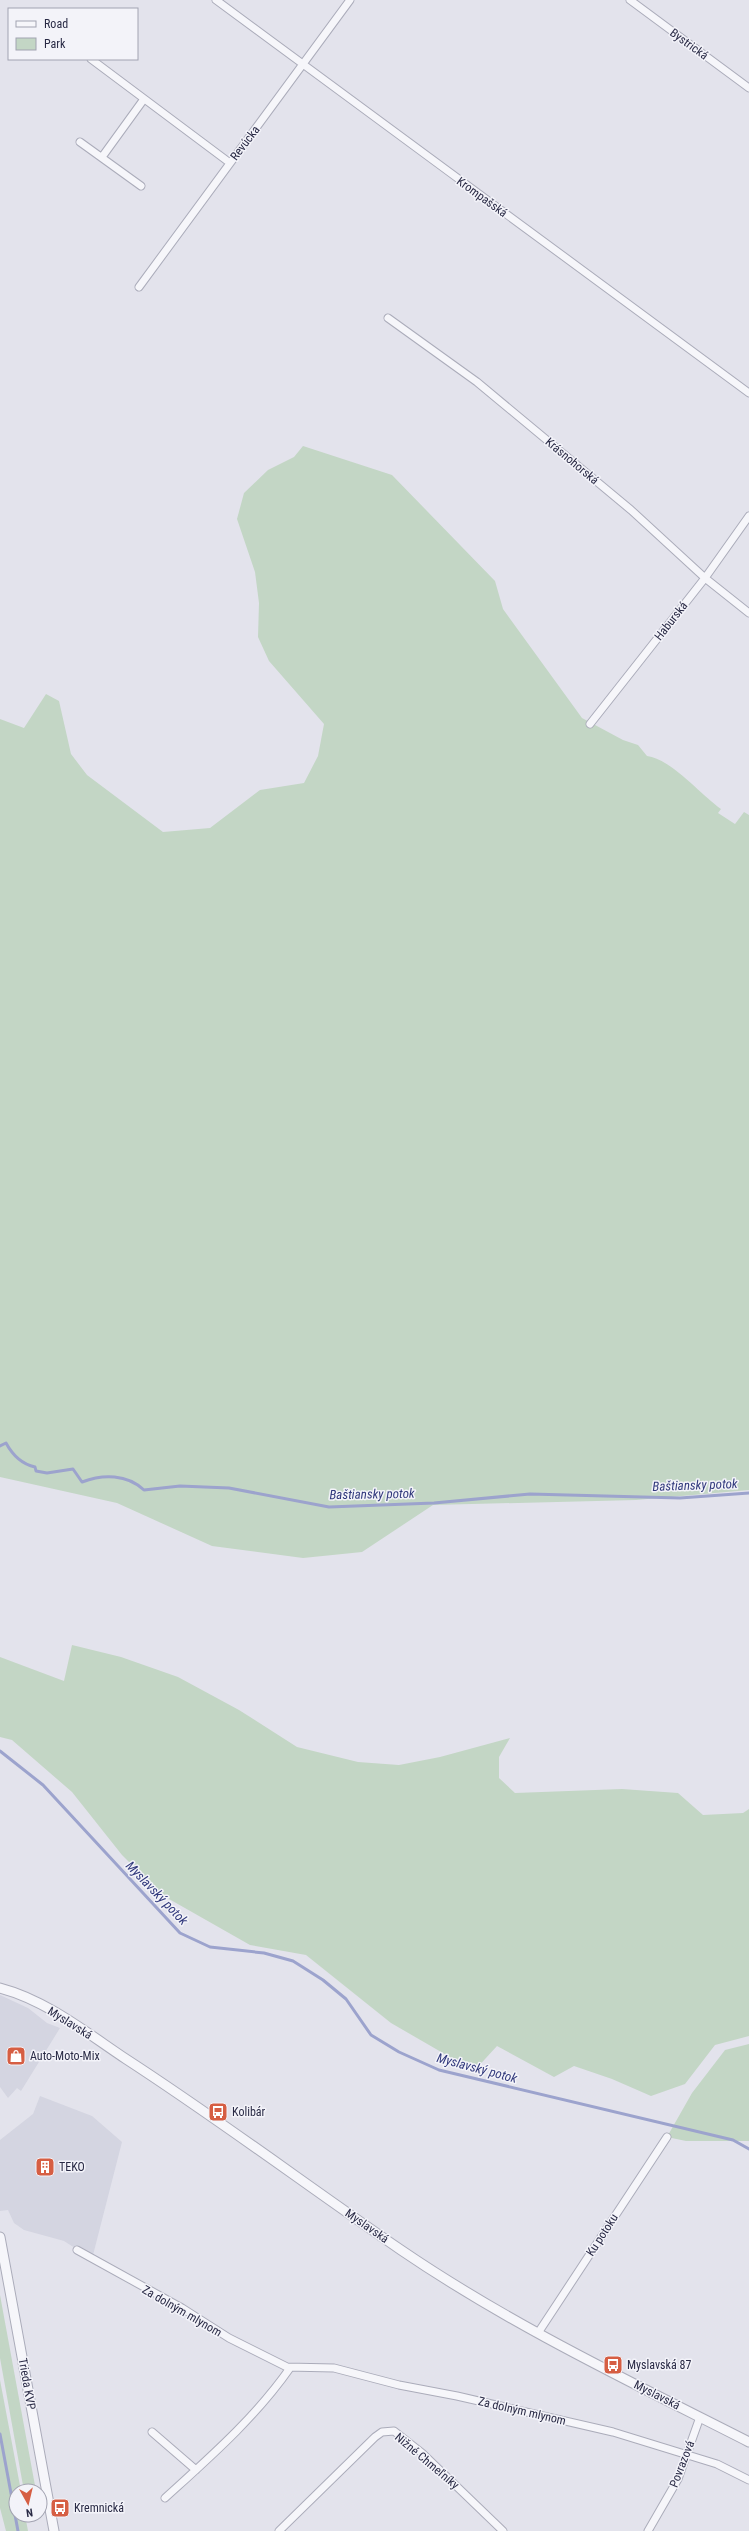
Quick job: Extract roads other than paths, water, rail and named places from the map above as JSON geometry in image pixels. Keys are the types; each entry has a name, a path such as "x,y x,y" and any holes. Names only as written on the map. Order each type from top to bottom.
{"street":[{"name":"Krompašská","path":"216,0 749,393"},
{"name":"Revúcka","path":"139,287 350,0"},
{"name":"Bystrická","path":"630,0 749,88"},
{"path":"92,60 230,163"},
{"path":"102,157 144,99"},
{"path":"80,142 141,186"},
{"name":"Krásnohorská","path":"388,318 477,382 631,510 705,578 749,613"},
{"name":"Haburská","path":"590,724 705,578 749,516"},
{"name":"Myslavská","path":"0,1988 28,1997 66,2019 235,2133 420,2263 538,2333 749,2442"},
{"name":"Ku potoku","path":"538,2333 667,2137"},
{"name":"Trieda KVP","path":"0,2237 54,2531"},
{"name":"Za dolným mlynom","path":"77,2250 182,2308 229,2338 290,2368 328,2368 356,2373 399,2385 457,2396 613,2432 686,2453 728,2468 749,2480"},
{"path":"165,2498 227,2441 272,2393 290,2368"},
{"name":"Povrazová","path":"648,2531 678,2479 700,2417"},
{"name":"Nižné Chmeľníky","path":"279,2531 375,2437 388,2430 394,2431 422,2453 503,2531"},
{"path":"152,2432 196,2470"}],"waterway":[{"name":"Baštiansky potok","path":"0,1446 6,1443 18,1458 25,1464 35,1467 36,1471 47,1473 73,1469 82,1482 90,1479 114,1477 130,1481 144,1490 180,1486 229,1488 329,1507 434,1503 530,1494 680,1498 749,1493"},
{"name":"Myslavský potok","path":"0,1751 43,1785 180,1933 210,1947 264,1953 293,1961 323,1980 346,1999 371,2035 399,2052 439,2070 733,2140 749,2149"},
{"path":"0,2434 18,2531"}],"place":[{"name":"Auto-Moto-Mix","path":"16,2056"},
{"name":"Kolibár","path":"218,2112"},
{"name":"TEKO","path":"45,2167"},
{"name":"Myslavská 87","path":"613,2365"},
{"name":"Kremnická","path":"60,2508"}]}
